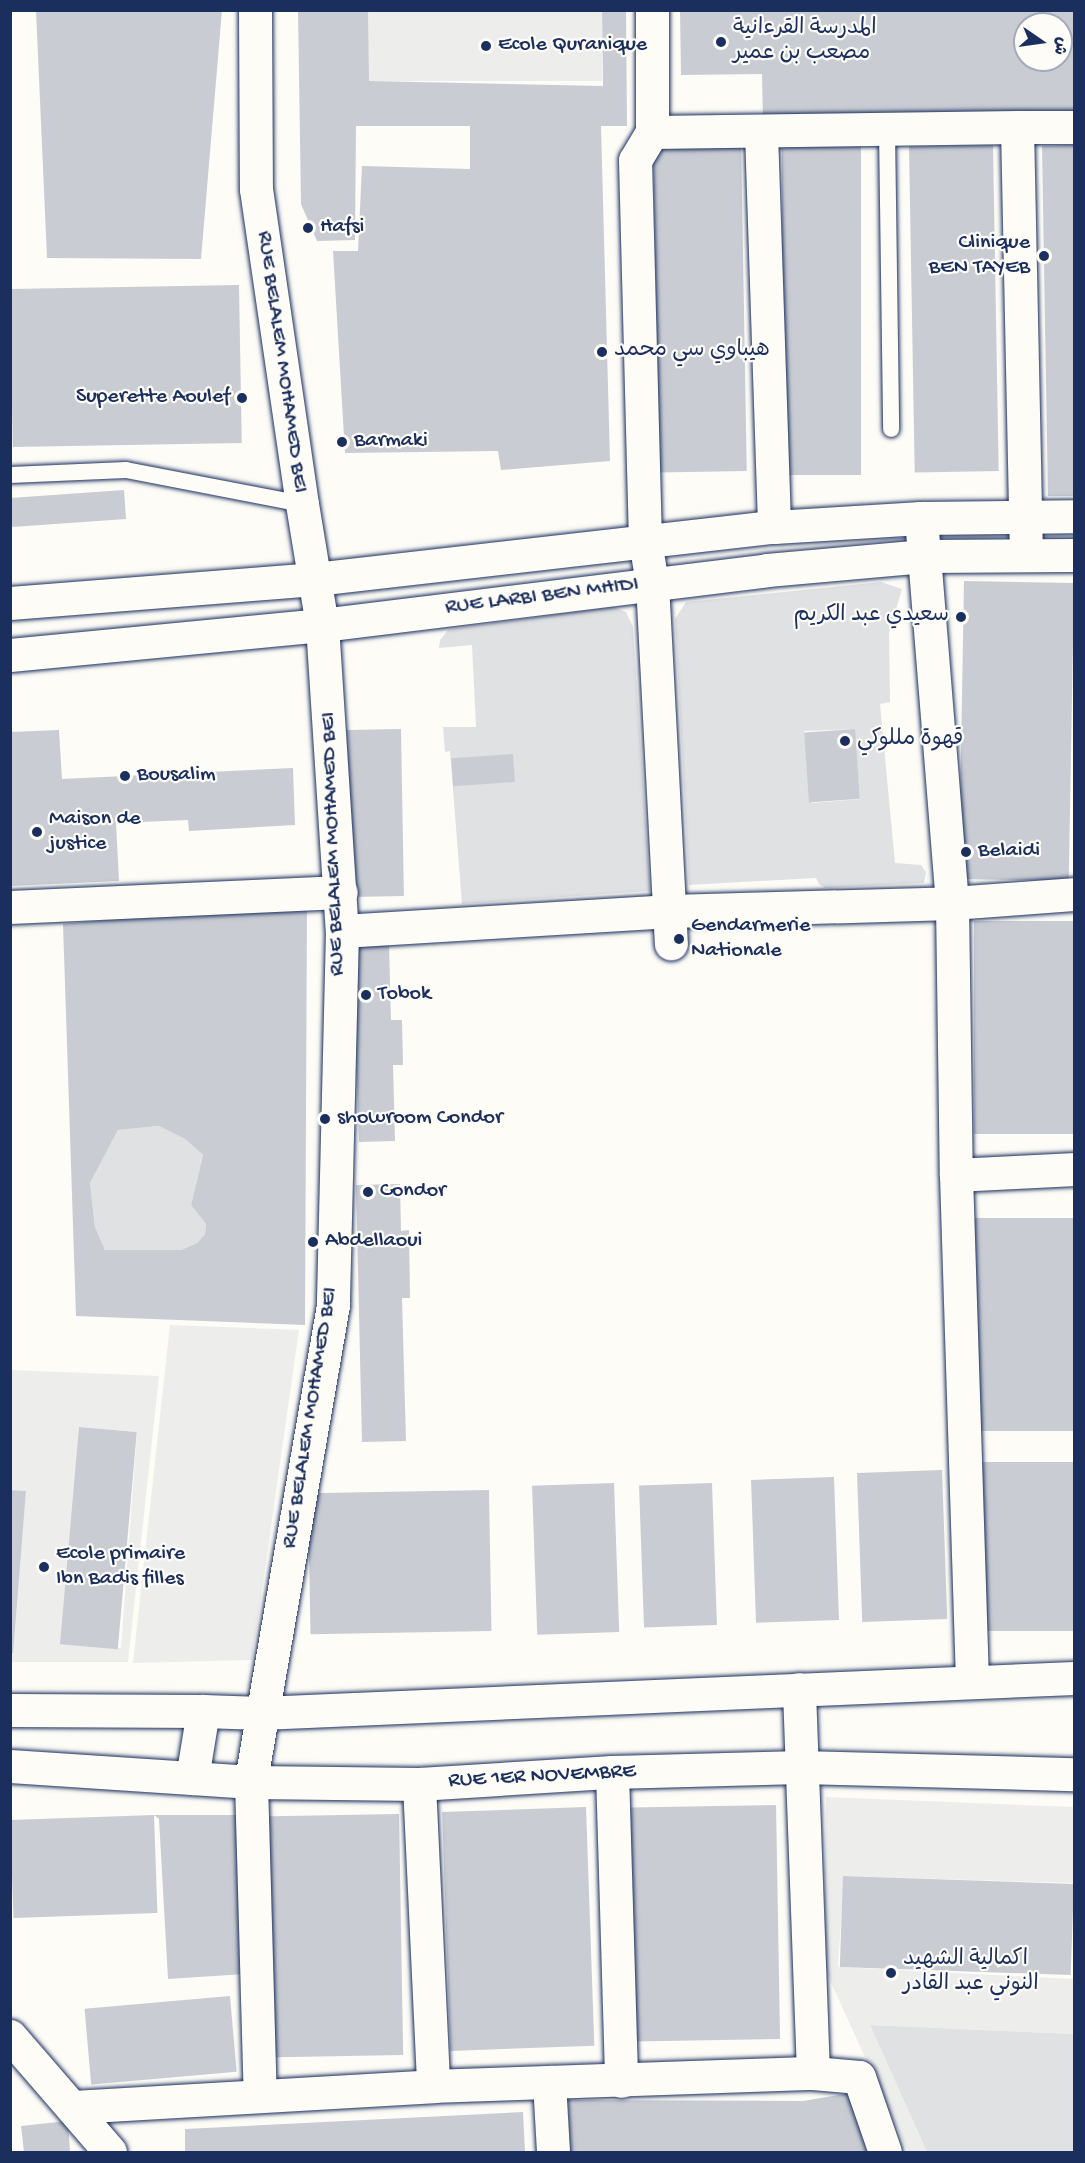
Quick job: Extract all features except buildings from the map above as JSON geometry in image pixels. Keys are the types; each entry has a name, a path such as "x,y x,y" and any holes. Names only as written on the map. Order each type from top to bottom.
{"street":[{"name":"RUE BELALEM MOHAMED BEI","path":"255,10 256,189 322,625 342,931 333,1305 261,1713 251,1782 260,2096"},
{"path":"652,10 652,132 635,160 645,541 652,583 671,943"},
{"path":"1017,127 1026,554"},
{"path":"652,132 1074,127"},
{"path":"761,132 774,527"},
{"name":"RUE LARBI BEN MHIDI","path":"10,603 315,579 774,527 921,518 1074,516"},
{"path":"921,518 952,903 956,1175 972,1681"},
{"name":"RUE LARBI BEN MHIDI","path":"10,655 322,625 652,583 924,556 1074,555"},
{"path":"10,907 341,892"},
{"path":"342,931 669,911 952,903 1074,894"},
{"path":"956,1175 1074,1169"},
{"path":"10,1710 261,1713 1074,1678"},
{"path":"799,1689 813,2073"},
{"path":"192,1778 202,1711"},
{"name":"RUE 1ER NOVEMBRE","path":"10,1766 251,1782 419,1784 612,1772 801,1767 1074,1774"},
{"path":"612,1772 621,2081"},
{"path":"419,1784 433,2086"},
{"path":"10,2036 110,2152"},
{"path":"72,2107 433,2086 813,2073 859,2077 885,2152"},
{"path":"549,2082 554,2152"}],"lane":[{"path":"887,130 891,429"},
{"path":"10,475 126,470 302,504"}],"shaded area":[{"name":"Ecole Quranique","path":"368,11 602,11 602,81 368,81"},
{"path":"881,582 902,589 889,633 890,702 880,704 895,863 921,865 926,872 924,883 825,888 816,878 689,885 675,619 686,602","holes":["854,729 860,799 812,803 804,731"]},
{"path":"613,607 626,612 633,627 650,891 462,904 450,751 445,752 443,727 476,727 472,645 439,648 440,640 448,630 458,628"},
{"path":"159,1126 185,1139 203,1155 191,1205 206,1224 205,1234 197,1243 181,1250 105,1250 95,1227 90,1183 118,1130"},
{"path":"170,1325 299,1330 252,1660 133,1663"},
{"name":"Ecole primaire Ibn Badis filles","path":"11,1370 159,1376 128,1662 11,1662 26,1491 11,1490","holes":["79,1427 137,1432 121,1648 62,1644"]},
{"name":"اكمالية الشهيد النوني عبد القادر","path":"826,1797 1074,1807 1074,1883 844,1876 838,1967 1074,1979 1074,2034 870,2025 927,2152 908,2152 824,1967"},
{"path":"870,2025 1074,2034 1074,2152 927,2152"}],"place":[{"name":"المدرسة القرءانية مصعب بن عمير","path":"721,42"},
{"name":"Ecole Quranique","path":"486,46"},
{"name":"Hafsi","path":"308,228"},
{"name":"Clinique BEN TAYEB","path":"1044,256"},
{"name":"هيباوي سي محمد","path":"602,352"},
{"name":"Superette Aoulef","path":"242,398"},
{"name":"Barmaki","path":"342,442"},
{"name":"سعيدي عبد الكريم","path":"961,617"},
{"name":"قهوة مللوكي","path":"845,741"},
{"name":"Bousalim","path":"125,776"},
{"name":"Maison de justice","path":"37,832"},
{"name":"Belaidi","path":"966,852"},
{"name":"Gendarmerie Nationale","path":"679,939"},
{"name":"Tobok","path":"366,995"},
{"name":"showroom Condor","path":"325,1119"},
{"name":"Condor","path":"368,1192"},
{"name":"Abdellaoui","path":"313,1242"},
{"name":"Ecole primaire Ibn Badis filles","path":"44,1567"},
{"name":"اكمالية الشهيد النوني عبد القادر","path":"891,1973"}]}
